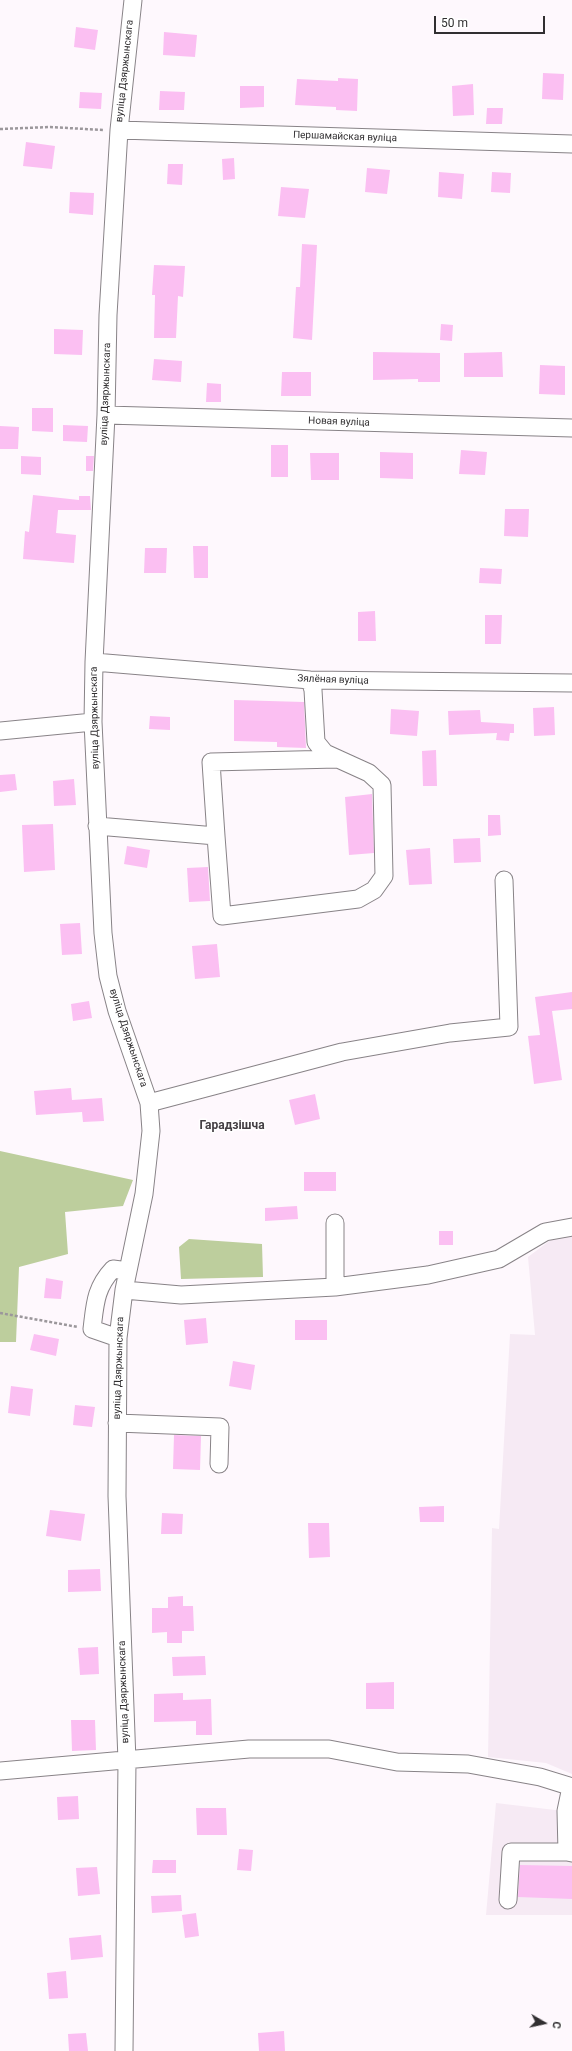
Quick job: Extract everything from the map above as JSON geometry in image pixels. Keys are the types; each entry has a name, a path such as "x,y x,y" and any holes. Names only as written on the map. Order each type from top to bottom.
{"street":[{"name":"вуліца Дзяржынскага","path":"124,2051 126,1761 117,1496 118,1338 124,1290 149,1164 151,1131 149,1103 117,1011 108,976 103,933 93,722 94,662 106,415 108,315 119,130 133,0"},
{"name":"Першамайская вуліца","path":"119,130 572,144"},
{"name":"Новая вуліца","path":"106,415 572,428"},
{"name":"Зялёная вуліца","path":"94,662 310,680 572,683"},
{"path":"310,680 313,690 316,742 325,753 339,759 368,773 382,785 384,876 374,890 358,899 222,916 211,762 339,759"},
{"path":"0,731 93,722"},
{"path":"97,826 216,836"},
{"path":"149,1103 342,1052 450,1034 510,1027 504,880"},
{"path":"335,1223 335,1287"},
{"path":"124,1290 181,1295 335,1287 428,1275 499,1258 544,1232 572,1227"},
{"path":"118,1338 92,1330 97,1293 105,1278 113,1269 128,1271"},
{"path":"117,1423 220,1427 219,1464"},
{"path":"0,1771 249,1750 329,1749 398,1762 468,1764 540,1776 571,1787 566,1811 569,1852 511,1852 508,1900"}],"path":[{"path":"0,129 50,127 119,130"},
{"path":"0,1313 92,1330"}],"shaded area":[{"path":"572,1236 572,1774 546,1763 488,1757 492,1528 499,1529 510,1334 535,1335 528,1257 552,1239"},
{"path":"496,1803 572,1812 572,1915 486,1915"}],"green space":[{"path":"0,1151 133,1180 123,1206 65,1212 68,1254 19,1267 16,1342 0,1342"},
{"path":"189,1239 262,1244 263,1277 181,1279 179,1247"}],"building":[{"path":"76,27 98,30 95,50 74,47"},
{"path":"164,32 197,35 195,57 163,55"},
{"path":"543,73 564,74 563,100 542,99"},
{"path":"338,78 358,79 357,111 336,110 336,107 295,105 297,79 338,81"},
{"path":"473,84 474,115 453,116 452,86"},
{"path":"240,86 264,86 264,107 240,108"},
{"path":"160,91 185,92 184,110 159,110"},
{"path":"80,92 102,93 101,109 79,108"},
{"path":"487,108 503,108 502,124 486,124"},
{"path":"26,142 55,146 52,169 23,166"},
{"path":"234,158 235,179 223,180 222,159"},
{"path":"168,164 183,164 182,185 167,184"},
{"path":"367,168 390,170 387,194 365,192"},
{"path":"439,172 464,174 462,199 438,197"},
{"path":"492,172 511,173 510,193 491,192"},
{"path":"281,187 309,189 305,218 278,216"},
{"path":"70,192 94,193 93,215 69,213"},
{"path":"302,244 317,245 312,340 293,338 296,287 300,287"},
{"path":"154,265 185,266 183,297 178,296 176,338 154,338 155,295 152,295"},
{"path":"441,324 453,325 452,341 440,340"},
{"path":"54,329 83,330 82,355 54,354"},
{"path":"373,352 440,353 440,382 418,382 418,379 373,380"},
{"path":"502,352 503,377 464,377 464,353"},
{"path":"154,359 182,361 181,382 152,380"},
{"path":"540,365 565,366 565,395 539,394"},
{"path":"282,372 311,372 311,396 281,396"},
{"path":"207,383 221,384 221,402 206,402"},
{"path":"32,408 53,408 53,432 32,431"},
{"path":"63,425 88,426 87,442 63,441"},
{"path":"0,426 19,427 18,449 0,449"},
{"path":"271,445 288,445 288,477 271,477"},
{"path":"461,450 487,452 485,475 459,474"},
{"path":"380,452 413,453 413,479 380,478"},
{"path":"310,453 339,453 339,480 311,480"},
{"path":"21,456 41,457 41,475 21,474"},
{"path":"86,456 94,456 93,471 86,471"},
{"path":"33,495 79,500 79,496 90,496 91,510 58,510 56,533 76,535 74,563 23,559 25,531 29,532"},
{"path":"505,509 529,509 528,537 504,536"},
{"path":"193,546 208,546 208,578 194,578"},
{"path":"145,548 167,548 166,573 144,573"},
{"path":"480,568 502,569 501,584 479,583"},
{"path":"375,611 376,641 358,641 358,612"},
{"path":"485,615 502,615 501,644 485,644"},
{"path":"234,700 304,702 306,748 277,747 277,742 234,741"},
{"path":"554,707 555,735 534,736 533,708"},
{"path":"391,709 419,711 417,736 390,734"},
{"path":"480,710 481,722 514,724 514,733 510,733 509,741 496,740 497,733 449,735 448,711"},
{"path":"150,716 170,717 170,730 149,729"},
{"path":"436,750 437,786 423,786 422,751"},
{"path":"15,774 17,790 0,792 0,775"},
{"path":"74,779 76,805 54,806 53,781"},
{"path":"372,794 374,853 349,855 345,797"},
{"path":"488,815 500,815 501,835 488,836"},
{"path":"53,824 55,870 24,872 22,825"},
{"path":"480,838 481,862 454,863 453,839"},
{"path":"127,846 150,850 147,868 124,864"},
{"path":"430,848 432,884 409,885 406,850"},
{"path":"208,867 210,901 189,902 187,868"},
{"path":"80,923 82,954 62,955 60,924"},
{"path":"217,944 220,977 195,979 192,946"},
{"path":"572,992 572,1009 552,1011 562,1080 534,1084 528,1036 540,1035 535,997"},
{"path":"89,1001 92,1018 73,1021 71,1004"},
{"path":"71,1088 72,1100 102,1098 104,1121 83,1122 82,1112 36,1115 34,1091"},
{"path":"315,1094 320,1119 295,1125 289,1100"},
{"path":"304,1172 336,1172 336,1191 304,1191"},
{"path":"297,1206 298,1219 265,1221 265,1208"},
{"path":"439,1231 453,1231 453,1245 439,1245"},
{"path":"46,1278 63,1281 61,1299 44,1298"},
{"path":"206,1318 208,1343 186,1345 184,1320"},
{"path":"295,1320 327,1320 327,1340 295,1340"},
{"path":"34,1334 59,1339 56,1356 30,1350"},
{"path":"233,1361 255,1365 251,1390 229,1386"},
{"path":"11,1386 33,1389 30,1416 8,1413"},
{"path":"75,1405 95,1407 92,1427 73,1425"},
{"path":"174,1435 201,1436 200,1470 173,1469"},
{"path":"444,1506 444,1522 420,1522 419,1507"},
{"path":"50,1510 85,1514 81,1541 46,1536"},
{"path":"162,1513 183,1514 182,1534 161,1534"},
{"path":"308,1523 329,1523 330,1557 309,1558"},
{"path":"100,1569 101,1591 68,1592 68,1570"},
{"path":"183,1596 183,1606 193,1606 194,1631 182,1631 182,1643 167,1643 167,1632 152,1633 152,1608 168,1608 168,1597"},
{"path":"98,1647 99,1674 80,1675 78,1648"},
{"path":"205,1656 206,1675 173,1676 172,1657"},
{"path":"394,1682 394,1709 366,1709 366,1683"},
{"path":"183,1693 183,1700 211,1699 212,1735 196,1735 196,1721 154,1722 154,1694"},
{"path":"71,1720 95,1720 96,1750 72,1751"},
{"path":"78,1796 79,1819 58,1820 57,1797"},
{"path":"196,1808 226,1808 227,1835 197,1835"},
{"path":"239,1849 253,1850 251,1871 237,1870"},
{"path":"153,1860 176,1860 176,1873 152,1873"},
{"path":"520,1865 572,1866 572,1899 518,1897"},
{"path":"97,1867 100,1894 78,1896 76,1868"},
{"path":"181,1895 182,1911 152,1913 151,1896"},
{"path":"196,1913 199,1936 185,1938 182,1915"},
{"path":"101,1935 103,1957 71,1960 69,1938"},
{"path":"66,1971 68,1998 49,1999 47,1973"},
{"path":"284,2031 285,2051 259,2051 258,2033"},
{"path":"86,2033 88,2051 69,2051 68,2034"}],"district":[{"name":"Гарадзішча","path":"232,1126"}]}
